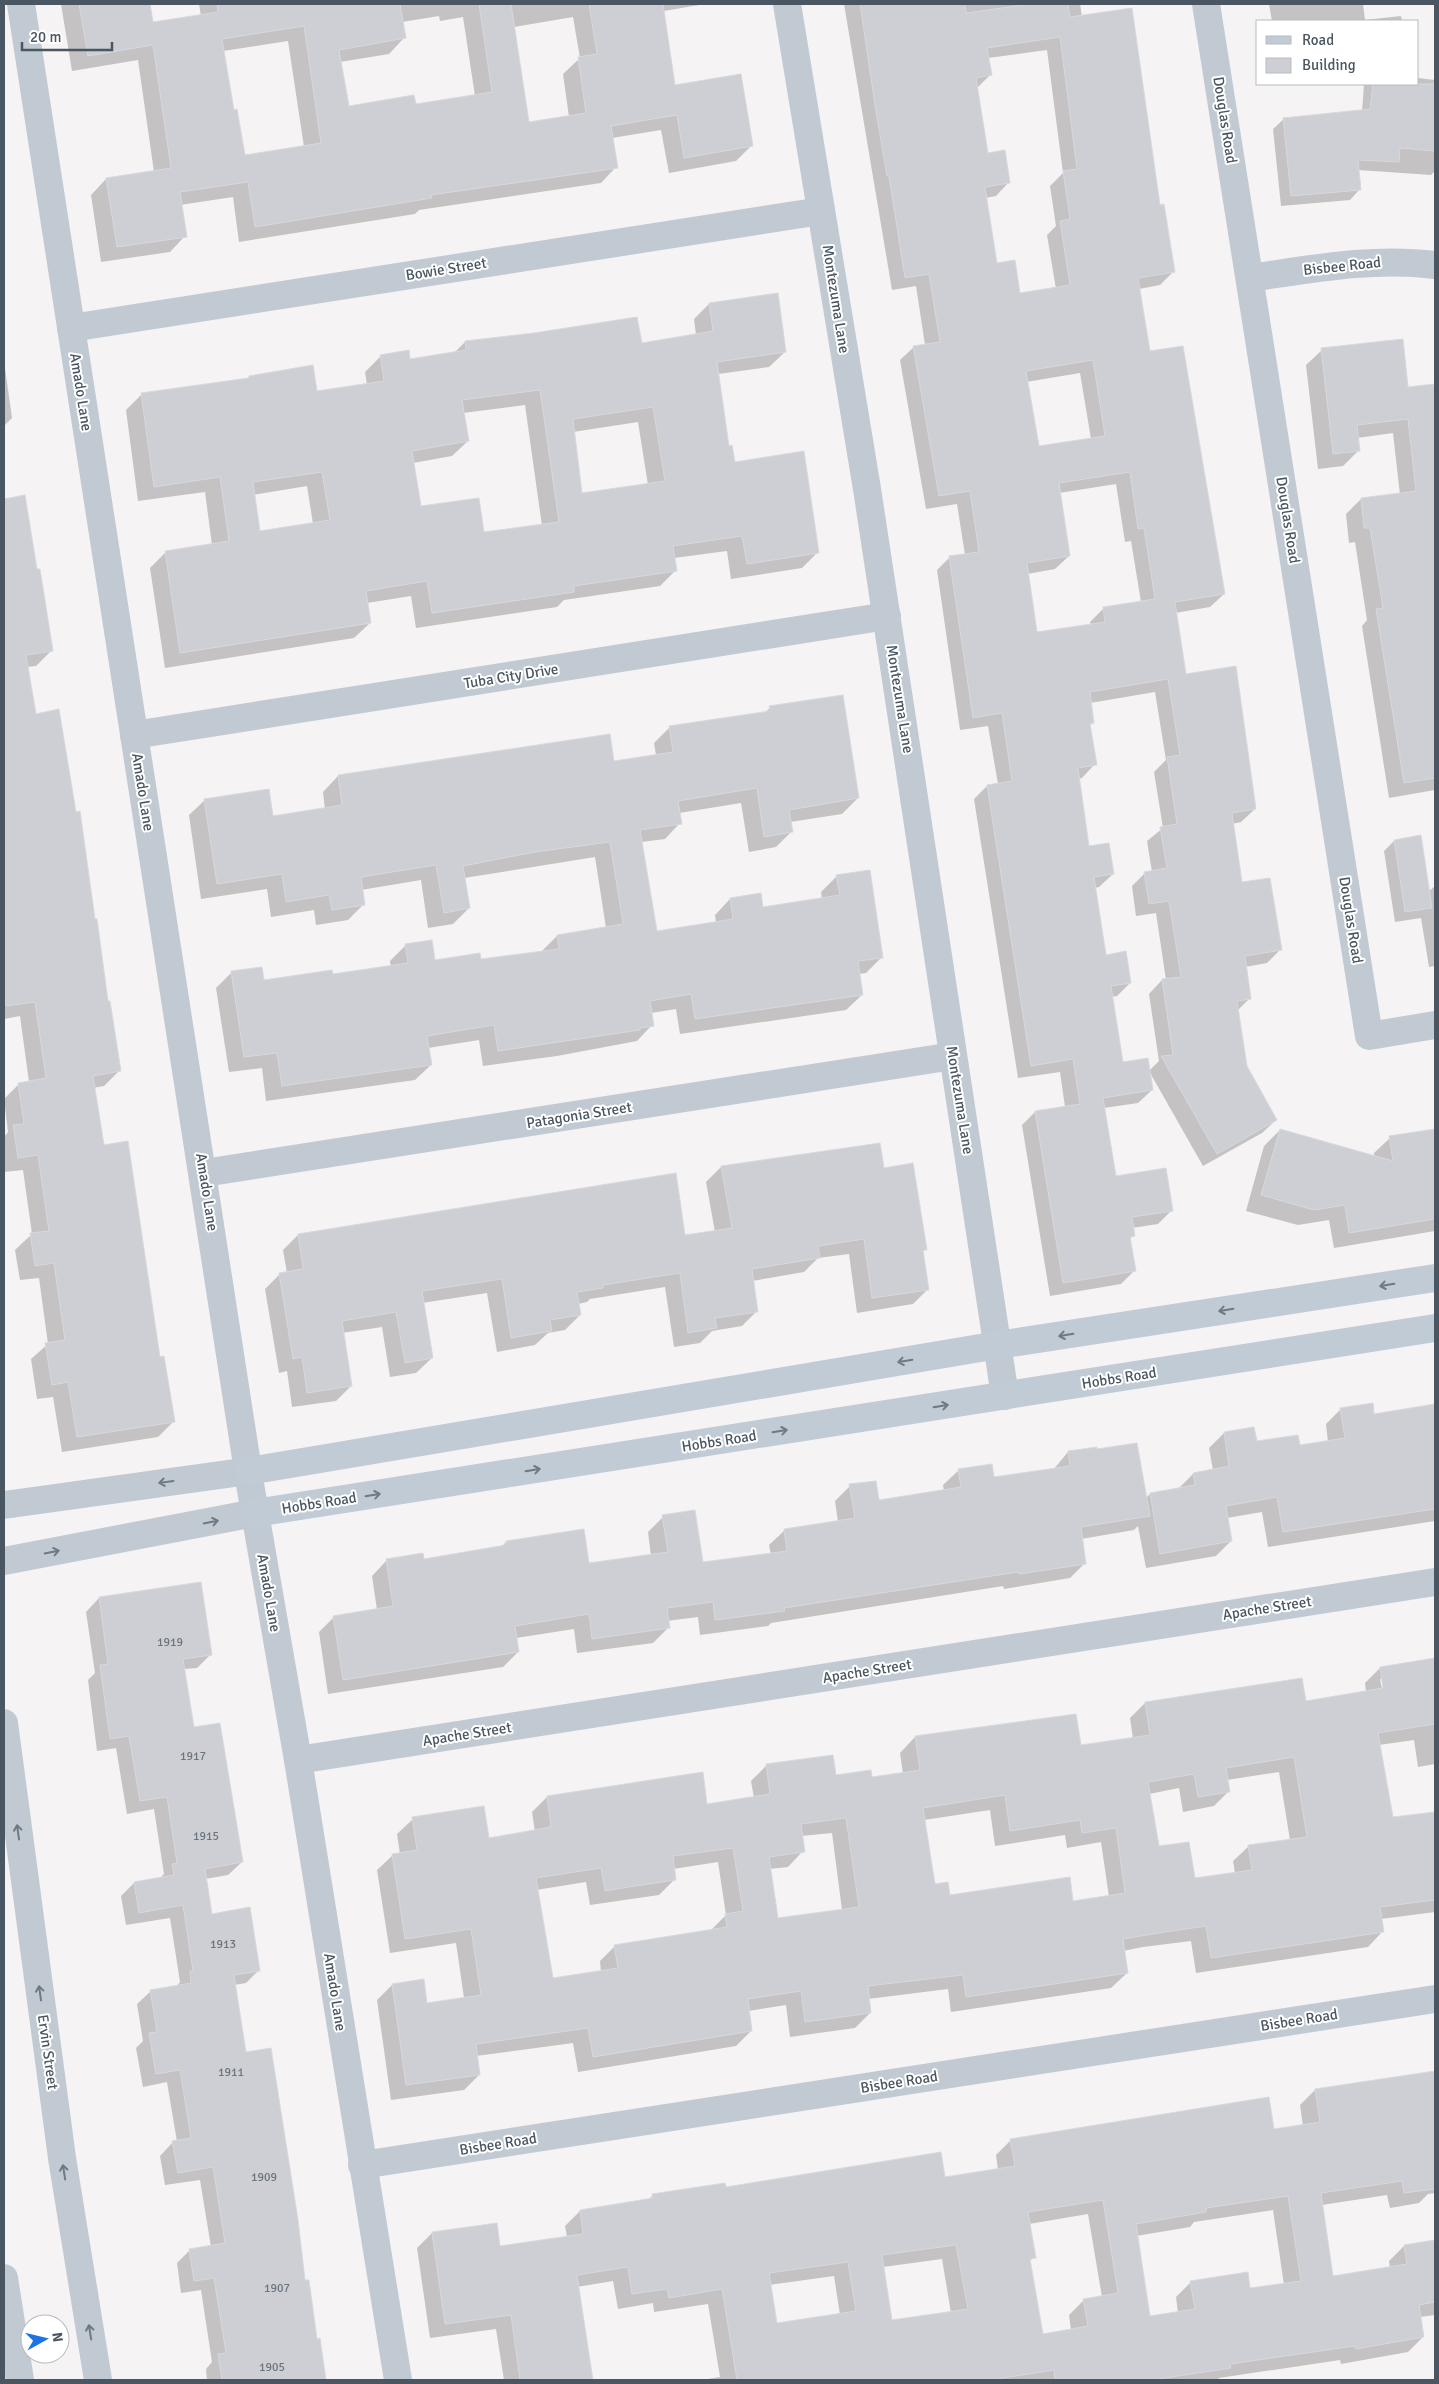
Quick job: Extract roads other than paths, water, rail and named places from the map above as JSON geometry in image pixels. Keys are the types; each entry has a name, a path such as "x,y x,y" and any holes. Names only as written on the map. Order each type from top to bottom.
{"street":[{"name":"Amado Lane","path":"21,4 204,1173 255,1513 298,1760 398,2380"},
{"name":"Montezuma Lane","path":"787,4 887,616 1005,1396"},
{"name":"Douglas Road","path":"1206,4 1369,1036 1435,1025"},
{"name":"Bowie Street","path":"71,328 821,211"},
{"name":"Bisbee Road","path":"1250,278 1322,267 1402,261 1435,265"},
{"name":"Tuba City Drive","path":"134,735 887,616"},
{"name":"Patagonia Street","path":"204,1173 953,1056"},
{"path":"4,1505 249,1471 998,1345 1435,1278"},
{"name":"Hobbs Road","path":"4,1561 255,1513 1435,1328"},
{"name":"Apache Street","path":"298,1760 1435,1582"},
{"name":"Ervin Street","path":"4,1723 62,2158 98,2380"},
{"name":"Bisbee Road","path":"362,2166 1435,1999"},
{"path":"4,2278 20,2380"}]}
